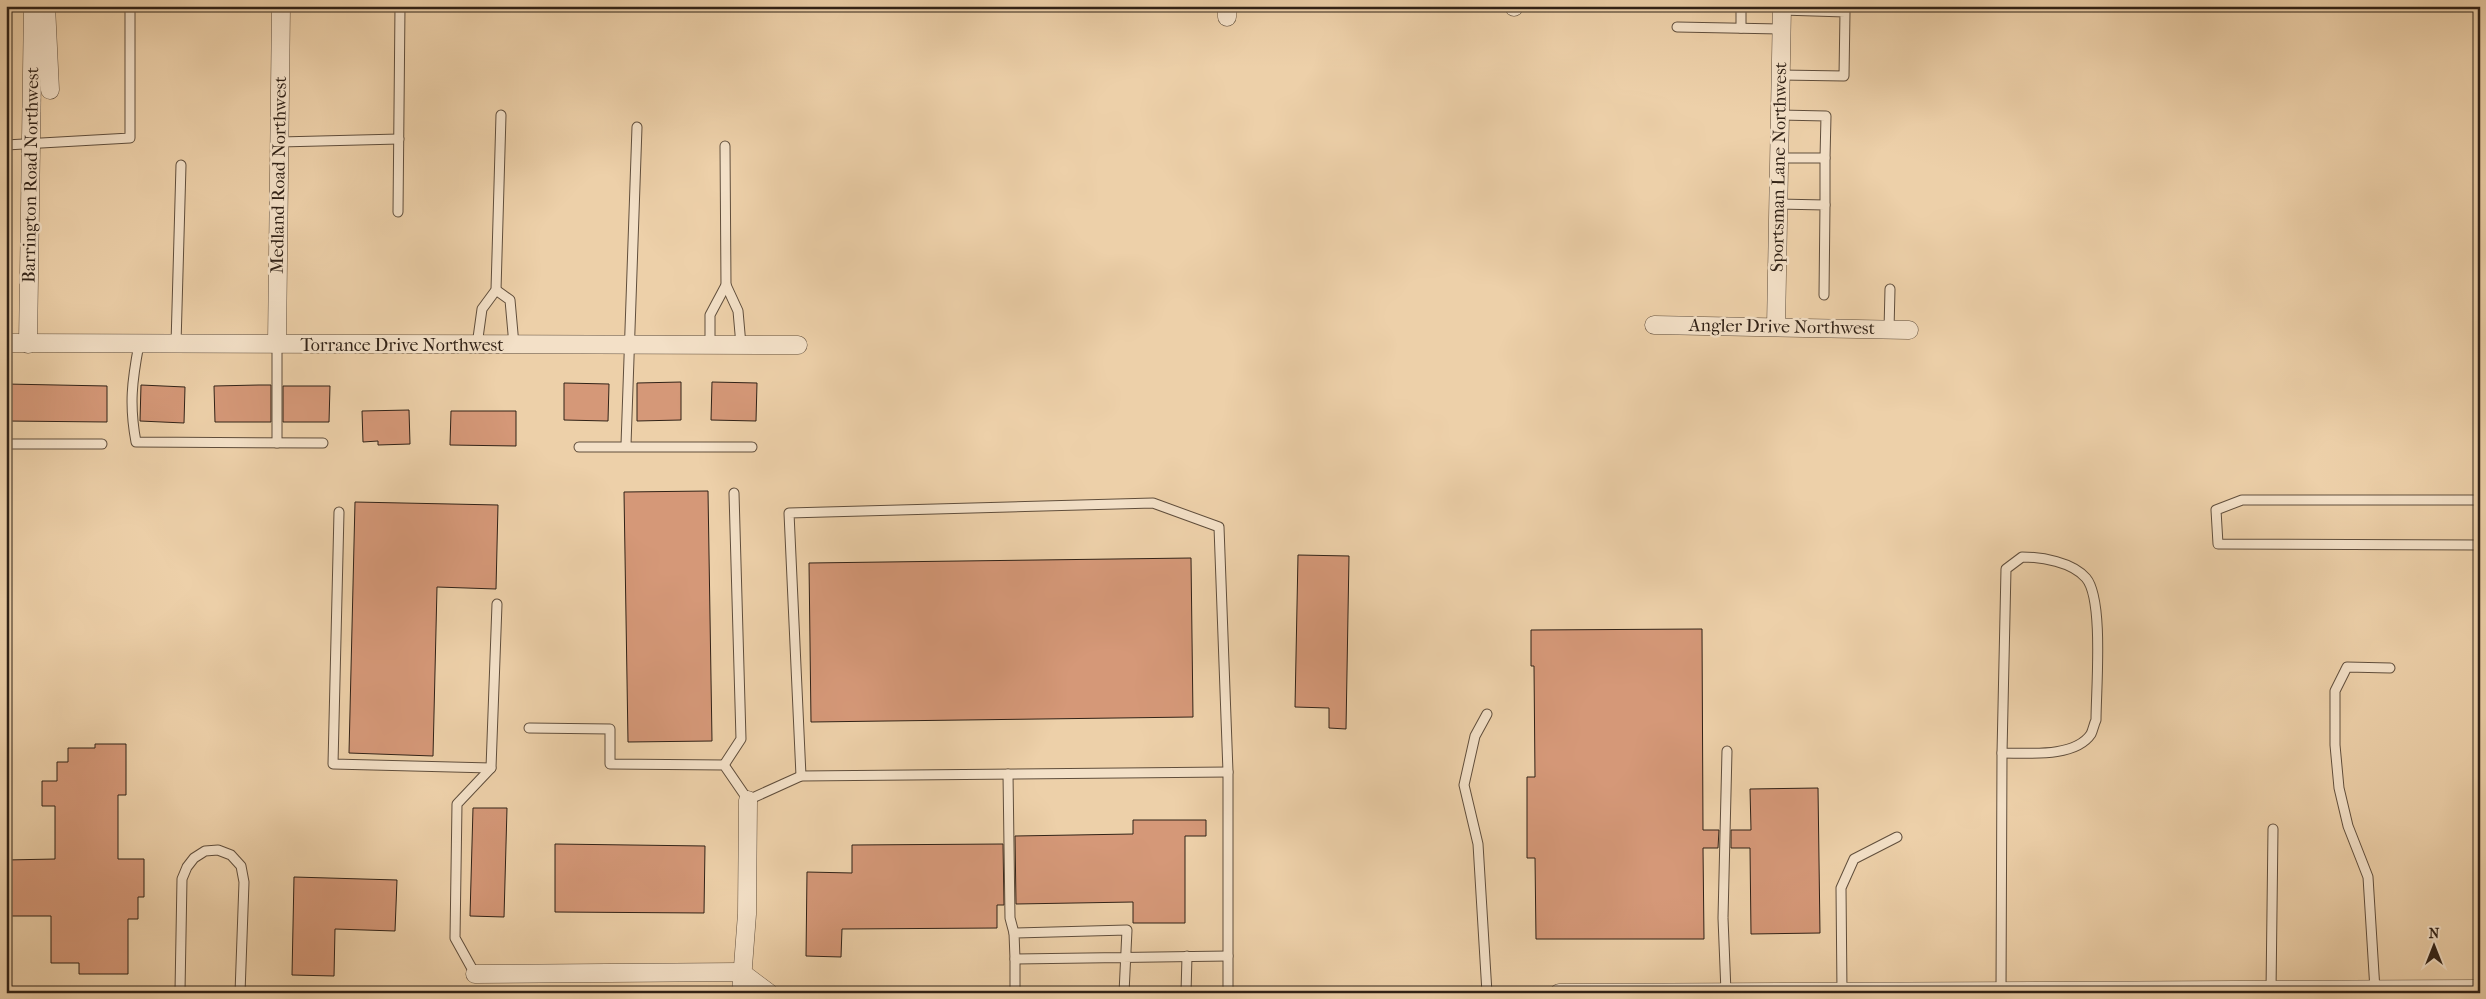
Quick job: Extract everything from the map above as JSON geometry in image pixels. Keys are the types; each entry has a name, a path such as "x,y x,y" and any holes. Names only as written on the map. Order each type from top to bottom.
{"street":[{"name":"Barrington Road Northwest","path":"28,344 33,6"},
{"path":"46,6 50,90"},
{"name":"Medland Road Northwest","path":"277,344 281,6"},
{"name":"Sportsman Lane Northwest","path":"1776,327 1782,8"},
{"name":"Angler Drive Northwest","path":"1654,325 1909,330"},
{"name":"Torrance Drive Northwest","path":"6,343 798,345"},
{"path":"741,993 741,972 747,914 748,800"},
{"path":"475,974 741,972 769,993"},
{"path":"1559,993 2480,989"}],"lane":[{"path":"6,145 130,138 130,6"},
{"path":"1741,6 1741,28"},
{"path":"398,212 400,7"},
{"path":"1781,74 1844,76 1845,12 1782,8"},
{"path":"1677,27 1781,29"},
{"path":"1780,115 1826,116 1824,295"},
{"path":"477,345 482,309 496,290 501,116"},
{"path":"626,445 637,127"},
{"path":"280,142 399,139"},
{"path":"725,146 726,285 738,311 741,345"},
{"path":"1779,158 1825,158"},
{"path":"176,344 181,166"},
{"path":"1778,204 1825,205"},
{"path":"710,345 710,315 726,285"},
{"path":"1889,330 1890,289"},
{"path":"496,290 510,300 514,345"},
{"path":"139,344 133,376 130,414 136,442 323,443"},
{"path":"276,443 277,344"},
{"path":"6,444 102,444"},
{"path":"579,447 626,445 752,447"},
{"path":"724,765 741,739 734,493"},
{"path":"2480,500 2242,500 2216,510 2218,544 2480,545"},
{"path":"801,776 788,513 1152,503 1219,527 1228,772 1228,993"},
{"path":"339,512 333,764 491,768"},
{"path":"2002,753 2053,754 2076,745 2090,735 2096,720 2095,600 2087,579 2073,567 2037,557 2022,557 2006,570 2002,753 2002,992"},
{"path":"475,974 455,938 456,804 491,768 497,604"},
{"path":"2375,990 2368,877 2348,826 2339,788 2335,745 2335,691 2347,667 2390,668"},
{"path":"1487,714 1476,736 1464,785 1478,844 1487,993"},
{"path":"529,728 610,729 610,764 724,765"},
{"path":"1726,992 1723,918 1727,751"},
{"path":"724,765 748,800 801,776 1228,772"},
{"path":"1008,774 1010,918 1014,932 1015,993"},
{"path":"2271,991 2273,829"},
{"path":"1842,992 1841,888 1854,859 1897,837"},
{"path":"182,993 180,991 182,879 194,858 205,851 218,850 232,854 241,866 244,882 240,993"},
{"path":"1014,932 1126,930 1127,957 1124,993"},
{"path":"1186,993 1187,956"},
{"path":"1015,959 1228,956"}],"building":[{"path":"681,382 681,420 637,421 637,383"},
{"path":"712,382 757,383 756,421 711,420"},
{"path":"564,383 609,384 608,421 564,420"},
{"path":"6,384 107,386 107,422 6,421"},
{"path":"141,385 185,387 184,423 140,421"},
{"path":"271,385 271,422 215,422 214,386"},
{"path":"283,386 330,386 329,422 283,422"},
{"path":"409,410 410,444 378,445 378,441 363,442 362,411"},
{"path":"451,411 516,411 516,446 450,445"},
{"path":"708,491 712,741 628,742 624,492"},
{"path":"355,502 498,505 496,589 437,587 433,756 349,753"},
{"path":"1298,555 1349,556 1346,729 1329,728 1329,708 1295,707"},
{"path":"1191,558 1193,717 811,722 809,563"},
{"path":"1702,629 1703,830 1719,830 1718,848 1703,848 1704,939 1536,939 1535,858 1527,858 1527,777 1535,777 1534,666 1531,666 1531,630"},
{"path":"95,744 126,744 126,795 118,795 118,859 144,859 144,897 138,897 138,919 128,919 128,974 79,974 79,963 51,963 51,916 6,916 6,860 55,859 55,806 42,806 42,781 57,781 57,762 68,762 68,748 95,748"},
{"path":"1818,788 1820,933 1751,934 1750,848 1731,848 1731,830 1751,830 1750,789"},
{"path":"473,808 507,808 504,917 470,916"},
{"path":"1133,820 1206,820 1206,836 1185,836 1185,923 1133,923 1133,902 1016,904 1015,836 1133,834"},
{"path":"555,844 705,846 704,913 555,912"},
{"path":"1003,844 1004,905 997,905 997,928 842,929 841,957 806,956 807,872 852,873 852,845"},
{"path":"294,877 397,880 395,931 335,929 334,976 292,975"}]}
